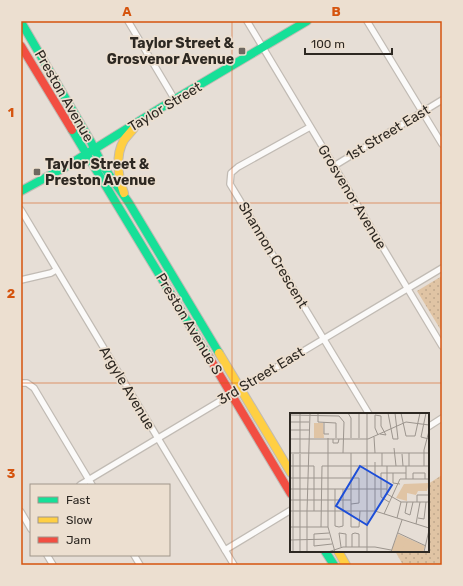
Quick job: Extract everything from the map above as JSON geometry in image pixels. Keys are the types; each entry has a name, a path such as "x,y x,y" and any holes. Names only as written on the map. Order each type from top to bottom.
{"main road":[{"name":"Taylor Street","path":"21,191 51,176 95,150 141,120 308,21"},
{"name":"Preston Avenue","path":"21,22 95,150"},
{"name":"Preston Avenue","path":"21,46 86,155"},
{"path":"129,203 121,186 118,162 124,141 141,120"},
{"name":"Preston Avenue S","path":"95,150 116,185 129,203 290,471"},
{"name":"Preston Avenue S","path":"86,155 290,492"},
{"path":"326,552 334,565"},
{"path":"339,552 346,565"}],"street":[{"path":"128,21 175,100"},
{"name":"Grosvenor Avenue","path":"247,21 442,346"},
{"path":"368,21 442,144"},
{"name":"1st Street East","path":"334,166 442,100"},
{"name":"Shannon Crescent","path":"310,127 238,167 231,173 230,184 367,413"},
{"name":"Argyle Avenue","path":"21,210 234,565"},
{"name":"3rd Street East","path":"91,482 158,438 240,388 442,268"},
{"path":"21,280 51,273 56,270"},
{"path":"21,383 27,383 34,388 91,482"},
{"path":"429,426 442,418"},
{"path":"225,550 290,511"},
{"path":"21,512 30,527"},
{"path":"25,518 30,515"},
{"path":"48,556 53,565"},
{"path":"135,556 140,565"}],"shaded area":[{"path":"442,276 442,332 417,291"},
{"path":"442,475 442,565 403,565 396,552 429,552 429,483"}],"traffic: fast":[{"path":"21,191 67,166 162,107 307,21"},
{"path":"21,22 91,142 103,166 129,203 219,353"},
{"path":"72,130 209,357"},
{"path":"326,552 334,565"}],"traffic: slow":[{"path":"124,193 118,166 119,152 124,140 134,128"},
{"path":"219,353 290,471"},
{"path":"339,552 346,565"}],"traffic: jam":[{"path":"21,46 72,130"},
{"path":"209,357 290,492"}],"place":[{"name":"Taylor Street & Grosvenor Avenue","path":"242,51"},
{"name":"Taylor Street & Preston Avenue","path":"37,172"}]}
